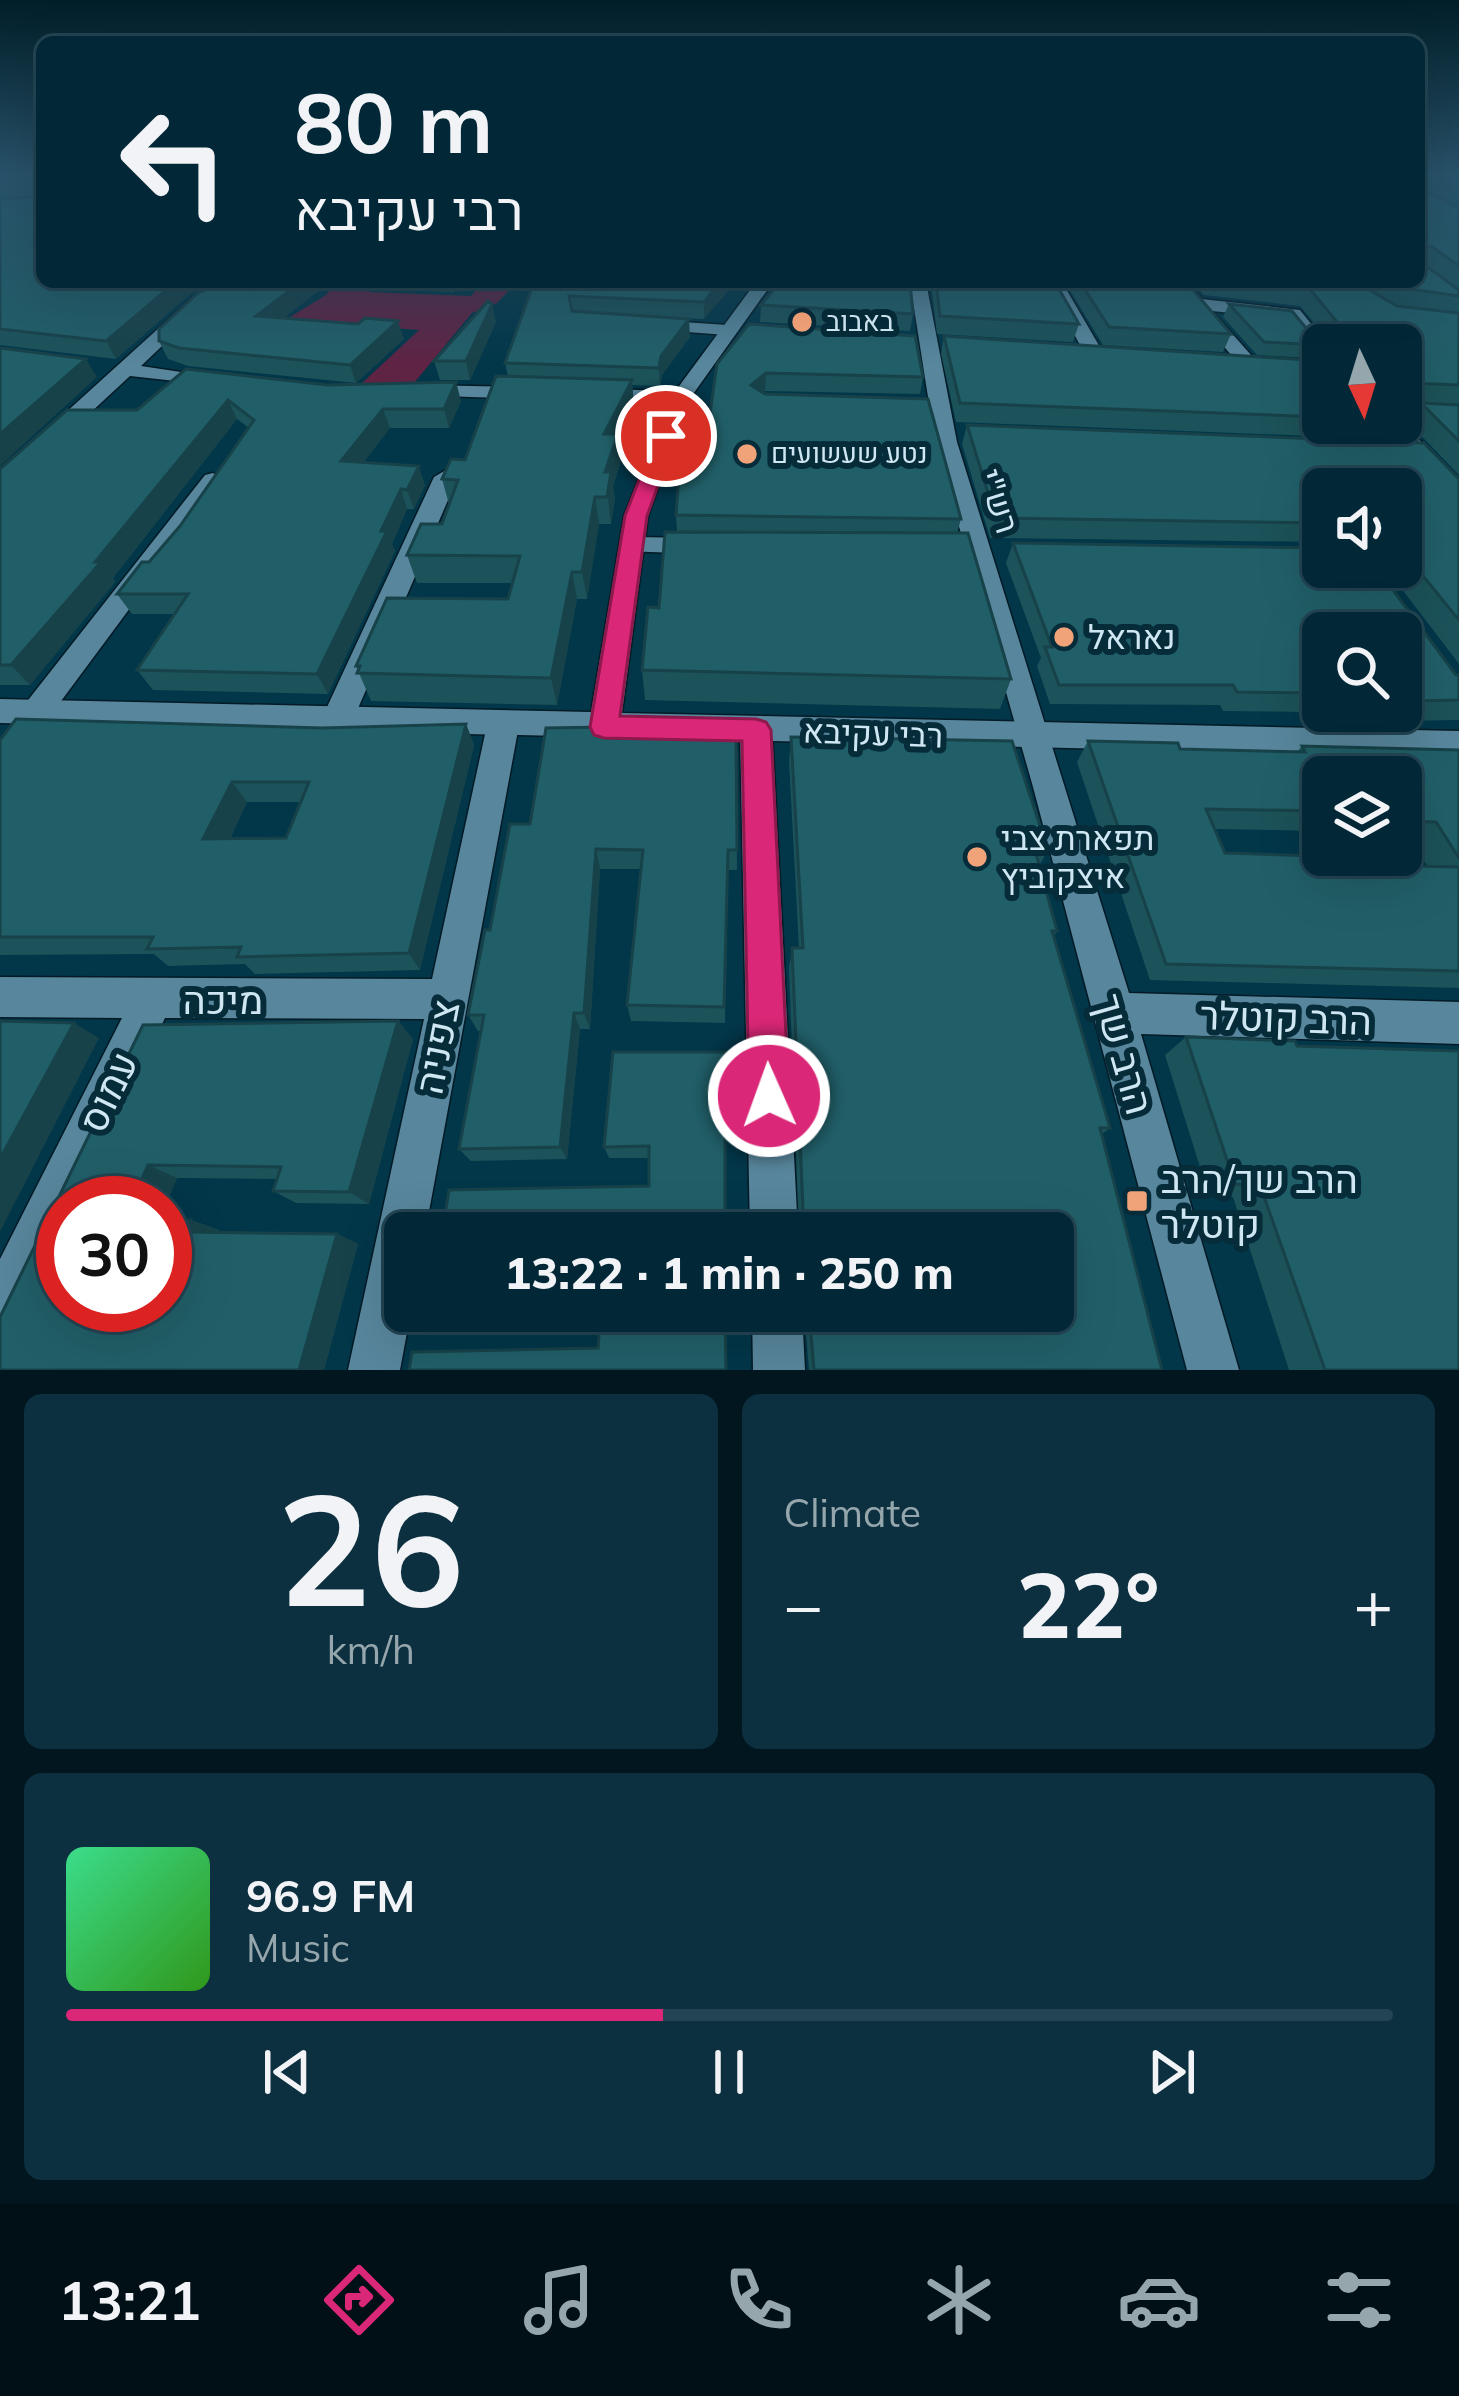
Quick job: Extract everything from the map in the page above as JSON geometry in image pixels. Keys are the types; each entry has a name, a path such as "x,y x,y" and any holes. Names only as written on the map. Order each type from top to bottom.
{"street":[{"path":"0,484 114,369 198,302 232,288"},
{"path":"604,727 636,516 681,397 760,288"},
{"name":"רש\"י","path":"918,288 922,343 938,419 1036,738"},
{"path":"1056,288 1083,353 1116,356"},
{"path":"1183,288 1258,365 1227,363"},
{"path":"1197,304 1294,314 1302,324"},
{"path":"624,323 727,330"},
{"path":"114,369 243,385"},
{"path":"402,392 681,397"},
{"path":"1403,444 1459,495"},
{"path":"337,720 446,477"},
{"path":"36,712 213,480"},
{"path":"632,545 730,547"},
{"path":"942,551 1010,552"},
{"name":"רבי עקיבא","path":"0,711 1459,744"},
{"name":"צפניה","path":"374,1370 503,725"},
{"path":"756,730 773,1212"},
{"name":"הרב שך","path":"1036,738 1213,1370"},
{"name":"מיכה","path":"0,997 446,999"},
{"name":"עמוס","path":"0,1313 152,1000"},
{"name":"הרב קוטלר","path":"1113,1013 1459,1023"},
{"path":"778,1332 779,1370"}],"shaded area":[{"path":"332,288 471,296 478,288 511,288 497,303 472,313 414,383 361,384 419,330 285,320"}],"building":[{"path":"0,237 36,237 36,288 169,288 106,341 0,329"},
{"path":"1425,237 1459,237 1459,266 1431,246 1425,247"},
{"path":"1425,247 1426,266 1459,290 1459,296 1410,289 1425,288"},
{"path":"208,288 293,288 256,316 358,324 365,318 398,321 350,365 179,348 159,341 159,329"},
{"path":"532,288 715,288 704,302 569,296 572,311 689,319 661,356 659,368 505,363"},
{"path":"775,288 911,288 913,314 761,305"},
{"path":"937,288 1058,288 1079,324 940,316"},
{"path":"1084,288 1191,288 1231,334 1109,327"},
{"path":"1309,288 1366,288 1397,306 1459,313 1459,385 1422,383 1422,324 1339,324"},
{"path":"488,301 492,304 466,361 434,361"},
{"path":"1229,304 1292,311 1303,324 1302,344 1264,342"},
{"path":"749,324 915,336 923,377 766,373 751,385 765,394 928,399 961,519 676,515 680,463 695,463 698,420 709,420 717,364"},
{"path":"944,336 1302,360 1302,416 960,403"},
{"path":"0,348 86,359 0,434"},
{"path":"186,369 327,385 456,382 444,409 383,409 341,461 419,466 407,490 401,489 381,531 387,531 317,674 137,670 188,594 117,594 180,526 254,420 228,400 95,562 101,562 11,665 0,665 0,469 67,410 137,410"},
{"path":"496,376 632,380 604,434 618,434 605,472 611,472 607,497 595,497 582,572 572,572 551,678 357,673 387,598 508,599 520,556 407,555 421,524 442,524 458,480 442,479 451,459 465,460"},
{"path":"1422,403 1459,405 1459,441 1422,404"},
{"path":"967,425 1302,438 1302,444 1424,443 1459,479 1459,620 1422,575 1422,468 1302,468 1302,523 996,518"},
{"path":"665,532 968,533 1011,679 642,670 648,607 659,608"},
{"path":"1013,543 1302,548 1302,588 1392,588 1409,612 1302,612 1302,693 1237,692 1233,685 1059,685 1045,647 1052,647"},
{"path":"1422,629 1459,675 1459,700 1422,701"},
{"path":"16,719 322,728 466,724 409,953 237,957 241,947 147,949 153,937 0,937 0,740","holes":["232,782 309,782 286,838 203,839"]},
{"path":"607,727 606,738 736,739 737,850 728,850 724,1007 627,1005 643,850 596,849 584,1013 574,1013 560,1147 459,1149 484,1015 468,1015 510,824 530,824 546,728"},
{"path":"791,737 1012,741 1048,850 1035,850 1057,931 1052,931 1110,1128 1100,1128 1162,1370 814,1370 811,1332 1074,1332 1074,1212 803,1212 792,948 803,948"},
{"path":"1088,741 1178,743 1180,749 1459,750 1459,858 1436,822 1422,822 1422,756 1302,756 1302,811 1206,809 1225,853 1302,855 1302,876 1422,876 1422,866 1459,867 1459,971 1166,964"},
{"path":"0,1021 74,1023 0,1159"},
{"path":"398,1021 349,1192 273,1191 281,1167 148,1165 143,1176 69,1176 143,1025"},
{"path":"1186,1037 1459,1051 1459,1370 1325,1370 1260,1185 1235,1184"},
{"path":"613,1052 725,1052 725,1212 445,1212 449,1190 649,1186 649,1146 604,1147"},
{"path":"192,1232 337,1234 299,1370 0,1370 0,1317 36,1243 36,1332 192,1332"},
{"path":"599,1332 725,1332 726,1370 409,1370 412,1352 598,1348"}],"place":[{"name":"באבוב","path":"802,322"},
{"name":"נטע שעשועים","path":"747,454"},
{"name":"נאראל","path":"1064,637"},
{"name":"תפארת צבי איצקוביץ","path":"977,857"},
{"name":"הרב שך/הרב קוטלר","path":"1137,1201"}],"route":[{"path":"666,436 636,516 604,727 756,730 769,1096"}]}
